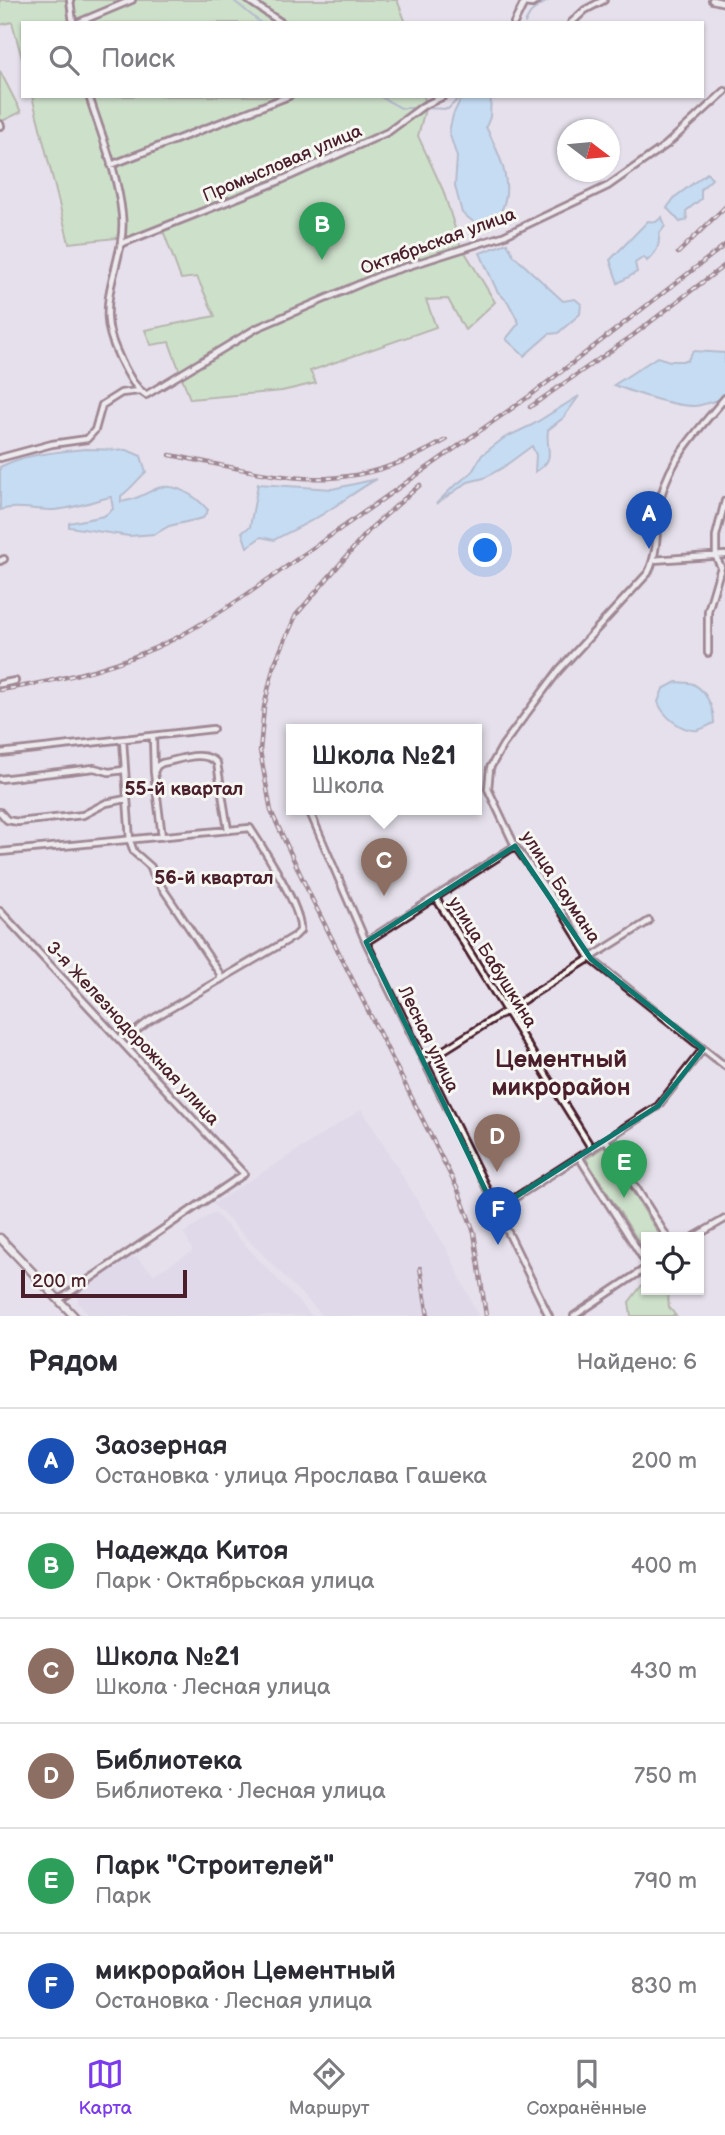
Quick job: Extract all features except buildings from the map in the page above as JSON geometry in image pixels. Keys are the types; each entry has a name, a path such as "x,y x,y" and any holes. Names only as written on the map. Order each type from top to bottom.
{"street":[{"path":"70,0 75,21"},
{"path":"80,21 132,0"},
{"path":"247,0 279,21"},
{"path":"515,21 523,2 532,4 538,0"},
{"path":"573,21 585,10 604,0"},
{"path":"712,0 725,3"},
{"name":"Октябрьская улица","path":"140,391 146,395 257,328 383,274 503,236 608,186 666,145 725,91"},
{"path":"90,98 111,165 122,214 123,243 108,318 111,337 132,383 140,391"},
{"path":"111,165 284,98"},
{"name":"Промысловая улица","path":"123,243 277,183 388,132 423,106 440,98"},
{"path":"0,458 52,444 87,439 94,430 102,405 121,393 140,391"},
{"path":"725,398 687,444 662,492 653,560 725,555"},
{"path":"708,653 708,611 722,567 716,556 716,536 725,501"},
{"name":"улица Баумана","path":"653,560 640,582 559,670 503,745 490,768 488,789 515,846 592,958 725,1066"},
{"path":"0,684 15,681"},
{"path":"0,753 213,729"},
{"path":"153,736 154,772 162,837"},
{"path":"122,740 130,841 138,857 153,869 153,874 220,974 220,980"},
{"path":"154,772 162,763 200,756 214,760 217,763 228,830"},
{"path":"0,779 94,768 109,772 124,770"},
{"path":"0,812 8,820 18,822 83,815 106,803 126,799"},
{"name":"Лесная улица","path":"311,815 366,942 549,1316"},
{"path":"0,852 250,828 268,856 299,916 301,926 295,936 149,1021 136,1031 129,1047"},
{"path":"366,942 515,846"},
{"name":"улица Бабушкина","path":"436,898 592,1149"},
{"name":"3-я Железнодорожная улица","path":"0,911 244,1174 59,1300"},
{"path":"425,1062 649,921"},
{"path":"495,1210 658,1105 703,1049"},
{"path":"606,1140 664,1232"},
{"path":"579,1157 641,1254"},
{"path":"703,1232 725,1219"},
{"path":"0,1238 74,1316"},
{"path":"574,1316 641,1271"}],"highlighted area":[{"path":"515,846 591,959 703,1049 658,1106 495,1210 366,942"}],"shaded area":[{"path":"362,1109 447,1249 478,1316 323,1316 213,1204"},
{"path":"214,1212 312,1316 90,1316 78,1303 78,1291 128,1256 137,1258 154,1274 193,1251 184,1233"}],"green space":[{"path":"0,0 397,0 405,21 21,21 21,55 12,22 0,25"},
{"path":"0,71 21,112 0,122"},
{"path":"33,98 424,98 426,105 418,136 443,190 460,244 495,302 465,330 448,299 426,300 436,327 310,371 316,383 282,391 190,399 169,342 151,345 145,330 215,316 197,277 181,279 164,233 69,243"},
{"path":"604,1147 658,1232 641,1232 641,1245 586,1159"},
{"path":"641,1286 641,1295 668,1295 669,1307 676,1316 631,1316 629,1302"}],"water":[{"path":"461,98 491,98 490,117 486,127 503,167 506,189 502,209 489,229 462,213 455,186 457,157 449,132"},
{"path":"707,173 712,179 701,189 701,199 686,211 687,220 680,222 667,208 675,197"},
{"path":"662,217 665,226 659,234 655,252 647,261 644,257 635,263 637,272 618,283 610,260 648,221 656,222"},
{"path":"507,243 514,256 563,301 575,299 581,304 580,314 558,333 549,334 524,356 506,339 519,323 508,302 497,291 480,253"},
{"path":"693,351 725,353 725,395 720,400 697,406 675,404 614,385 657,357 670,361 687,361"},
{"path":"579,396 563,418 548,430 549,454 542,467 535,472 536,455 532,446 502,468 484,478 468,482 436,504 472,472 482,455 504,438 532,425"},
{"path":"84,449 127,450 141,456 146,472 121,496 121,502 160,487 168,487 190,494 208,510 203,518 169,526 155,534 129,536 69,527 69,523 104,516 113,509 111,497 58,510 0,510 0,467 30,456"},
{"path":"377,479 309,522 274,540 261,537 247,547 242,532 250,527 258,484 332,489"},
{"path":"676,682 693,684 702,691 711,706 714,723 692,730 669,718 658,702 663,689"}],"waterway":[{"path":"233,0 259,21"},
{"path":"526,21 532,11 549,0"},
{"path":"383,98 401,108 417,108"},
{"path":"423,108 448,109 459,98"}],"railway":[{"path":"678,253 725,207"},
{"path":"0,690 66,677 131,658 152,650 210,619 531,395 725,245"},
{"path":"530,407 632,336 725,265"},
{"path":"170,455 278,476 341,477 374,471 408,459 446,440"},
{"path":"420,485 371,528 296,615 274,665 264,707 260,751 271,811 310,895 458,1190 474,1232 486,1316"},
{"path":"420,1268 428,1316"}],"place":[{"name":"Надежда Китоя","path":"322,260"},
{"name":"Заозерная","path":"649,549"},
{"name":"Школа №21","path":"384,896"},
{"name":"Библиотека","path":"497,1172"},
{"name":"Парк \"Строителей\"","path":"624,1198"},
{"name":"микрорайон Цементный","path":"498,1245"}],"district":[{"name":"55-й квартал","path":"184,788"},
{"name":"56-й квартал","path":"214,877"},
{"name":"Цементный микрорайон","path":"561,1073"}]}
